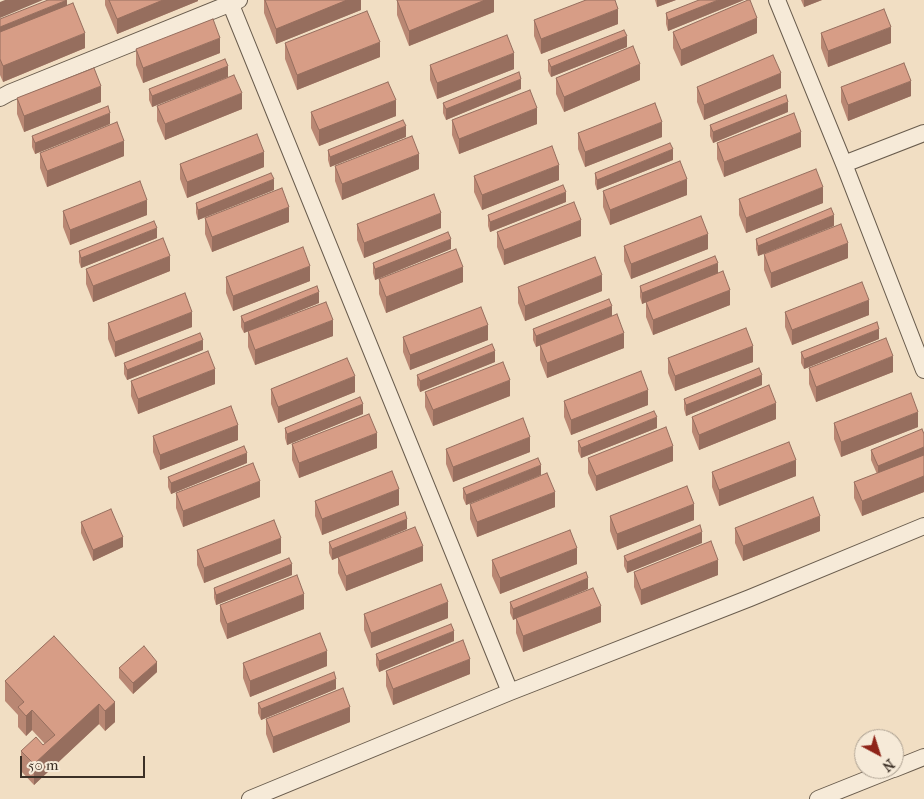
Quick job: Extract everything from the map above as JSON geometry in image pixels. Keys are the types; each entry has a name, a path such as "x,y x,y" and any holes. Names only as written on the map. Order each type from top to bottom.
{"lane":[{"path":"777,0 844,164 924,370"},
{"path":"0,98 233,1 510,692"},
{"path":"844,164 924,133"},
{"path":"250,799 510,692 750,598 924,526"},
{"path":"904,764 924,756"},
{"path":"818,799 868,779"}],"building":[{"path":"48,0 67,0 0,27 0,19"},
{"path":"109,0 163,0 117,19"},
{"path":"265,0 347,0 276,29"},
{"path":"397,0 485,0 409,31"},
{"path":"586,0 615,0 618,9 541,39 534,20"},
{"path":"699,0 718,0 668,20 666,13"},
{"path":"750,0 757,18 681,50 673,32"},
{"path":"73,3 85,33 3,66 0,59 0,32"},
{"path":"884,9 891,27 828,51 821,33"},
{"path":"367,11 380,42 297,75 285,43"},
{"path":"213,19 220,38 143,68 136,49"},
{"path":"624,30 627,36 551,67 548,60"},
{"path":"507,35 514,53 437,83 430,65"},
{"path":"633,46 640,64 564,97 556,78"},
{"path":"773,55 781,73 704,105 697,87"},
{"path":"225,59 228,66 152,96 149,89"},
{"path":"904,63 911,81 848,105 841,87"},
{"path":"94,68 101,86 24,116 17,98"},
{"path":"519,72 521,79 446,109 443,103"},
{"path":"234,75 242,93 165,124 157,106"},
{"path":"388,82 396,100 319,130 311,112"},
{"path":"530,90 537,108 459,139 452,120"},
{"path":"786,95 788,102 713,132 710,125"},
{"path":"655,103 662,122 585,152 578,133"},
{"path":"108,106 110,113 35,143 32,136"},
{"path":"794,113 801,132 724,162 717,143"},
{"path":"403,120 406,126 330,157 328,150"},
{"path":"117,122 124,141 47,171 40,153"},
{"path":"257,134 264,152 187,182 180,164"},
{"path":"412,136 419,154 342,184 335,166"},
{"path":"670,143 673,149 597,180 595,173"},
{"path":"552,146 559,165 482,195 474,176"},
{"path":"680,161 687,179 610,210 603,191"},
{"path":"816,169 823,187 746,218 739,199"},
{"path":"271,173 274,179 198,210 196,203"},
{"path":"140,181 147,200 70,230 63,211"},
{"path":"563,185 566,192 490,222 488,215"},
{"path":"282,188 289,207 212,237 205,218"},
{"path":"434,194 441,213 364,243 357,224"},
{"path":"574,202 581,220 504,250 497,232"},
{"path":"831,208 834,215 758,246 756,239"},
{"path":"701,216 708,234 631,264 624,246"},
{"path":"154,221 157,228 81,258 79,251"},
{"path":"841,224 848,243 771,273 764,254"},
{"path":"448,232 451,239 375,269 373,263"},
{"path":"163,238 170,256 93,286 86,269"},
{"path":"303,247 310,266 233,296 226,277"},
{"path":"456,249 463,267 386,297 379,279"},
{"path":"715,256 718,263 642,293 640,286"},
{"path":"595,257 602,275 525,306 518,287"},
{"path":"723,271 730,290 653,320 646,302"},
{"path":"862,282 869,300 792,330 785,312"},
{"path":"317,286 319,292 244,323 241,316"},
{"path":"185,293 192,312 115,342 108,323"},
{"path":"609,299 612,306 536,336 533,329"},
{"path":"326,302 333,320 255,350 248,331"},
{"path":"481,307 488,325 410,355 403,337"},
{"path":"617,314 624,333 547,363 540,345"},
{"path":"877,322 879,329 804,359 801,352"},
{"path":"746,328 753,346 675,376 668,358"},
{"path":"200,333 203,340 127,370 124,363"},
{"path":"886,338 893,356 816,387 809,368"},
{"path":"492,344 495,351 420,381 417,375"},
{"path":"208,351 215,369 138,399 131,381"},
{"path":"347,358 355,376 278,407 271,389"},
{"path":"503,362 510,380 433,410 425,392"},
{"path":"759,368 762,375 686,405 684,399"},
{"path":"641,371 648,390 571,420 564,401"},
{"path":"769,385 776,403 699,435 692,417"},
{"path":"911,393 918,412 841,442 834,423"},
{"path":"360,397 363,404 287,434 285,428"},
{"path":"231,406 238,425 160,455 153,436"},
{"path":"654,411 657,417 581,448 578,441"},
{"path":"369,414 377,433 299,463 292,444"},
{"path":"523,418 530,437 453,467 446,449"},
{"path":"666,427 673,446 596,476 588,458"},
{"path":"922,429 924,447 878,466 871,450"},
{"path":"789,442 796,460 719,490 712,472"},
{"path":"244,446 247,453 171,483 168,477"},
{"path":"924,455 924,476 862,501 854,482"},
{"path":"538,458 541,465 466,495 463,488"},
{"path":"253,463 260,481 183,511 176,493"},
{"path":"392,471 399,489 322,519 315,501"},
{"path":"547,473 555,492 477,522 470,504"},
{"path":"687,486 694,504 617,534 610,516"},
{"path":"813,497 820,516 743,546 735,528"},
{"path":"111,509 123,537 93,550 81,522"},
{"path":"405,512 407,519 332,549 329,542"},
{"path":"274,520 281,538 204,568 197,550"},
{"path":"700,525 702,532 627,562 624,556"},
{"path":"415,527 423,546 346,576 338,557"},
{"path":"570,530 577,548 500,578 492,560"},
{"path":"711,541 718,560 641,590 634,572"},
{"path":"289,558 292,564 216,595 214,588"},
{"path":"586,572 588,578 513,609 510,602"},
{"path":"297,575 304,594 227,624 220,605"},
{"path":"441,584 448,602 371,633 364,614"},
{"path":"593,588 601,606 523,636 516,618"},
{"path":"451,624 454,631 379,661 376,654"},
{"path":"320,633 327,651 250,681 243,663"},
{"path":"54,636 115,702 105,711 99,704 34,764 21,751 36,737 43,745 55,735 32,710 26,716 18,707 24,702 5,681"},
{"path":"463,640 470,659 393,689 386,671"},
{"path":"144,646 157,662 133,683 119,668"},
{"path":"334,672 336,679 261,709 258,703"},
{"path":"343,688 350,707 273,737 266,719"}]}
